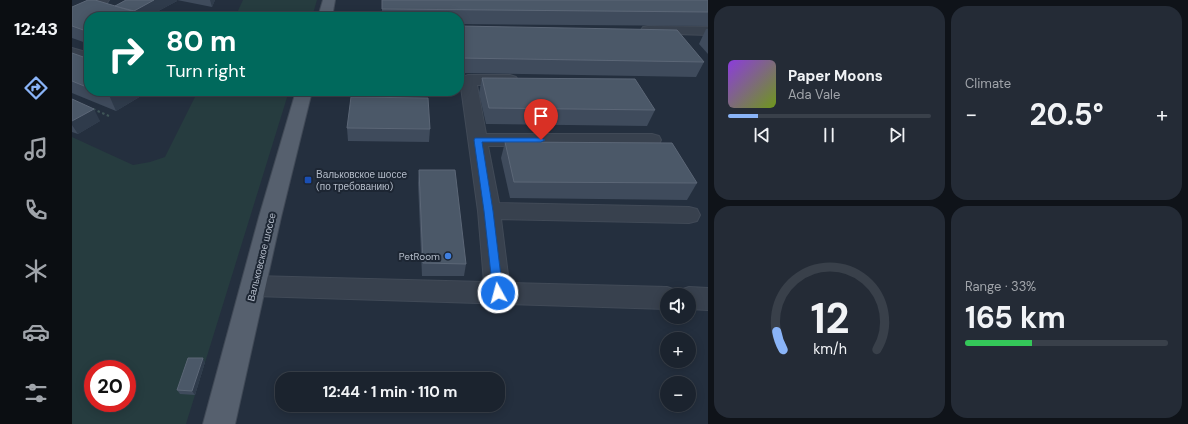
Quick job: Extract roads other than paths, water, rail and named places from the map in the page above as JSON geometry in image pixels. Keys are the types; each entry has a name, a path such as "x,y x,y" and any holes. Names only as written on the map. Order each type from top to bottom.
{"main road":[{"path":"326,12 329,0"},
{"name":"Вальковское шоссе","path":"219,424 270,217 303,96"}],"lane":[{"path":"72,14 103,0"},
{"path":"638,30 708,31"},
{"path":"72,52 84,56"},
{"path":"498,293 489,211 468,80 530,81"},
{"path":"478,140 652,140"},
{"path":"489,211 689,215"},
{"path":"254,286 660,298"},
{"path":"696,298 708,299"}],"place":[{"name":"Вальковское шоссе (по требованию)","path":"308,180"},
{"name":"PetRoom","path":"448,256"}]}
